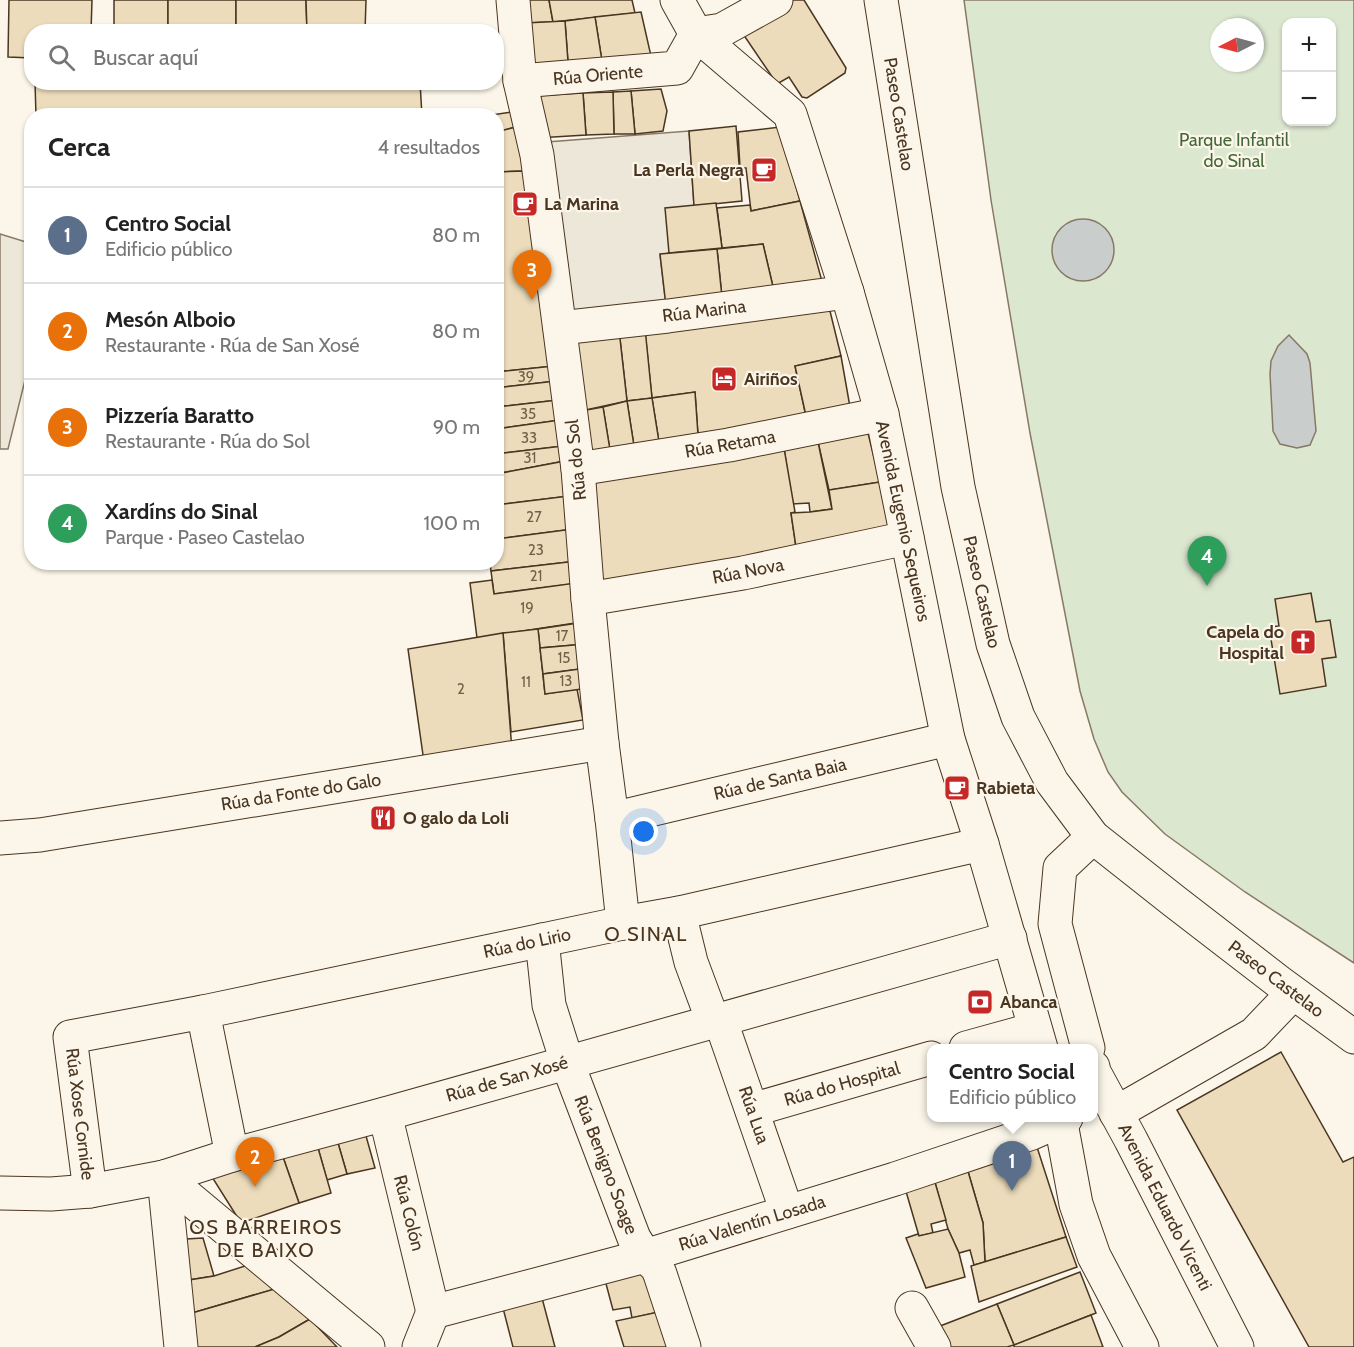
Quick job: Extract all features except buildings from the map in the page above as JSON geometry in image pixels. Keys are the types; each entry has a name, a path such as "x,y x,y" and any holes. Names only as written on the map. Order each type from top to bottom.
{"street":[{"name":"Rúa do Sol","path":"513,0 520,81 537,155 578,469 602,743 623,923"},
{"path":"677,0 696,34 722,30 776,0"},
{"name":"Paseo Castelao","path":"881,0 958,487 993,644 1018,717 1052,782 1093,837 1293,993 1354,1037"},
{"name":"Rúa Oriente","path":"520,81 677,68 696,34"},
{"name":"Avenida Eugenio Sequeiros","path":"696,34 790,114 847,292 882,414 948,739 982,844 1038,1039"},
{"name":"Rúa Marina","path":"560,328 847,292"},
{"name":"Rúa Retama","path":"578,469 729,445 882,414"},
{"name":"Rúa Nova","path":"588,599 743,573 907,538"},
{"name":"Rúa de Santa Baia","path":"612,819 948,739"},
{"name":"Rúa da Fonte do Galo","path":"0,838 40,835 602,743"},
{"path":"1087,1044 1055,924 1060,868 1093,837"},
{"name":"Rúa do Lirio","path":"70,1037 204,1012 679,913 982,844"},
{"name":"Rúa Lua","path":"679,913 691,962 752,1110 787,1212"},
{"name":"Rúa de San Xosé","path":"0,1193 51,1194 90,1191 164,1177 232,1155 1010,938"},
{"name":"Rúa Benigno Soage","path":"542,940 549,1005 567,1062 634,1238 660,1274 684,1347"},
{"path":"1106,1106 1254,1034 1293,993"},
{"path":"204,1012 232,1155"},
{"name":"Rúa Xose Cornide","path":"70,1037 90,1191"},
{"path":"998,1044 1038,1039"},
{"name":"Rúa do Hospital","path":"752,1110 927,1059"},
{"name":"Avenida Eduardo Vicenti","path":"1098,1083 1106,1106 1237,1347"},
{"name":"Rúa Colón","path":"385,1114 433,1311"},
{"name":"Rúa Valentín Losada","path":"433,1311 645,1256 1021,1137 1053,1122"},
{"path":"1063,1122 1076,1204 1094,1256 1139,1346"},
{"path":"164,1177 181,1347"},
{"path":"164,1177 368,1347"},
{"path":"912,1308 934,1347"},
{"path":"419,1347 433,1311"}],"green space":[{"name":"Parque Infantil do Sinal","path":"964,0 1354,0 1354,963 1245,892 1165,834 1122,792 1108,772 1094,739 1080,691 1030,433 991,200"}],"shaded area":[{"path":"689,131 694,206 669,253 660,255 666,306 560,328 534,143"},
{"path":"1077,219 1089,219 1105,228 1112,238 1114,250 1112,262 1105,272 1089,281 1077,281 1066,276 1057,267 1052,256 1052,244 1057,233 1066,224"},
{"path":"0,234 24,241 24,384 8,449 0,449"},
{"path":"1289,335 1307,354 1310,363 1316,431 1310,445 1297,448 1280,444 1273,431 1271,361 1278,346"}],"place":[{"name":"La Perla Negra","path":"764,170"},
{"name":"La Marina","path":"525,204"},
{"name":"Pizzería Baratto","path":"532,300"},
{"name":"Airiños","path":"724,379"},
{"name":"Xardíns do Sinal","path":"1207,586"},
{"name":"Capela do Hospital","path":"1303,642"},
{"name":"Rabieta","path":"957,788"},
{"name":"O galo da Loli","path":"383,818"},
{"name":"Abanca","path":"980,1002"},
{"name":"Mesón Alboio","path":"255,1187"},
{"name":"Centro Social","path":"1012,1191"}],"district":[{"name":"O SINAL","path":"646,934"},
{"name":"OS BARREIROS DE BAIXO","path":"266,1238"}]}
